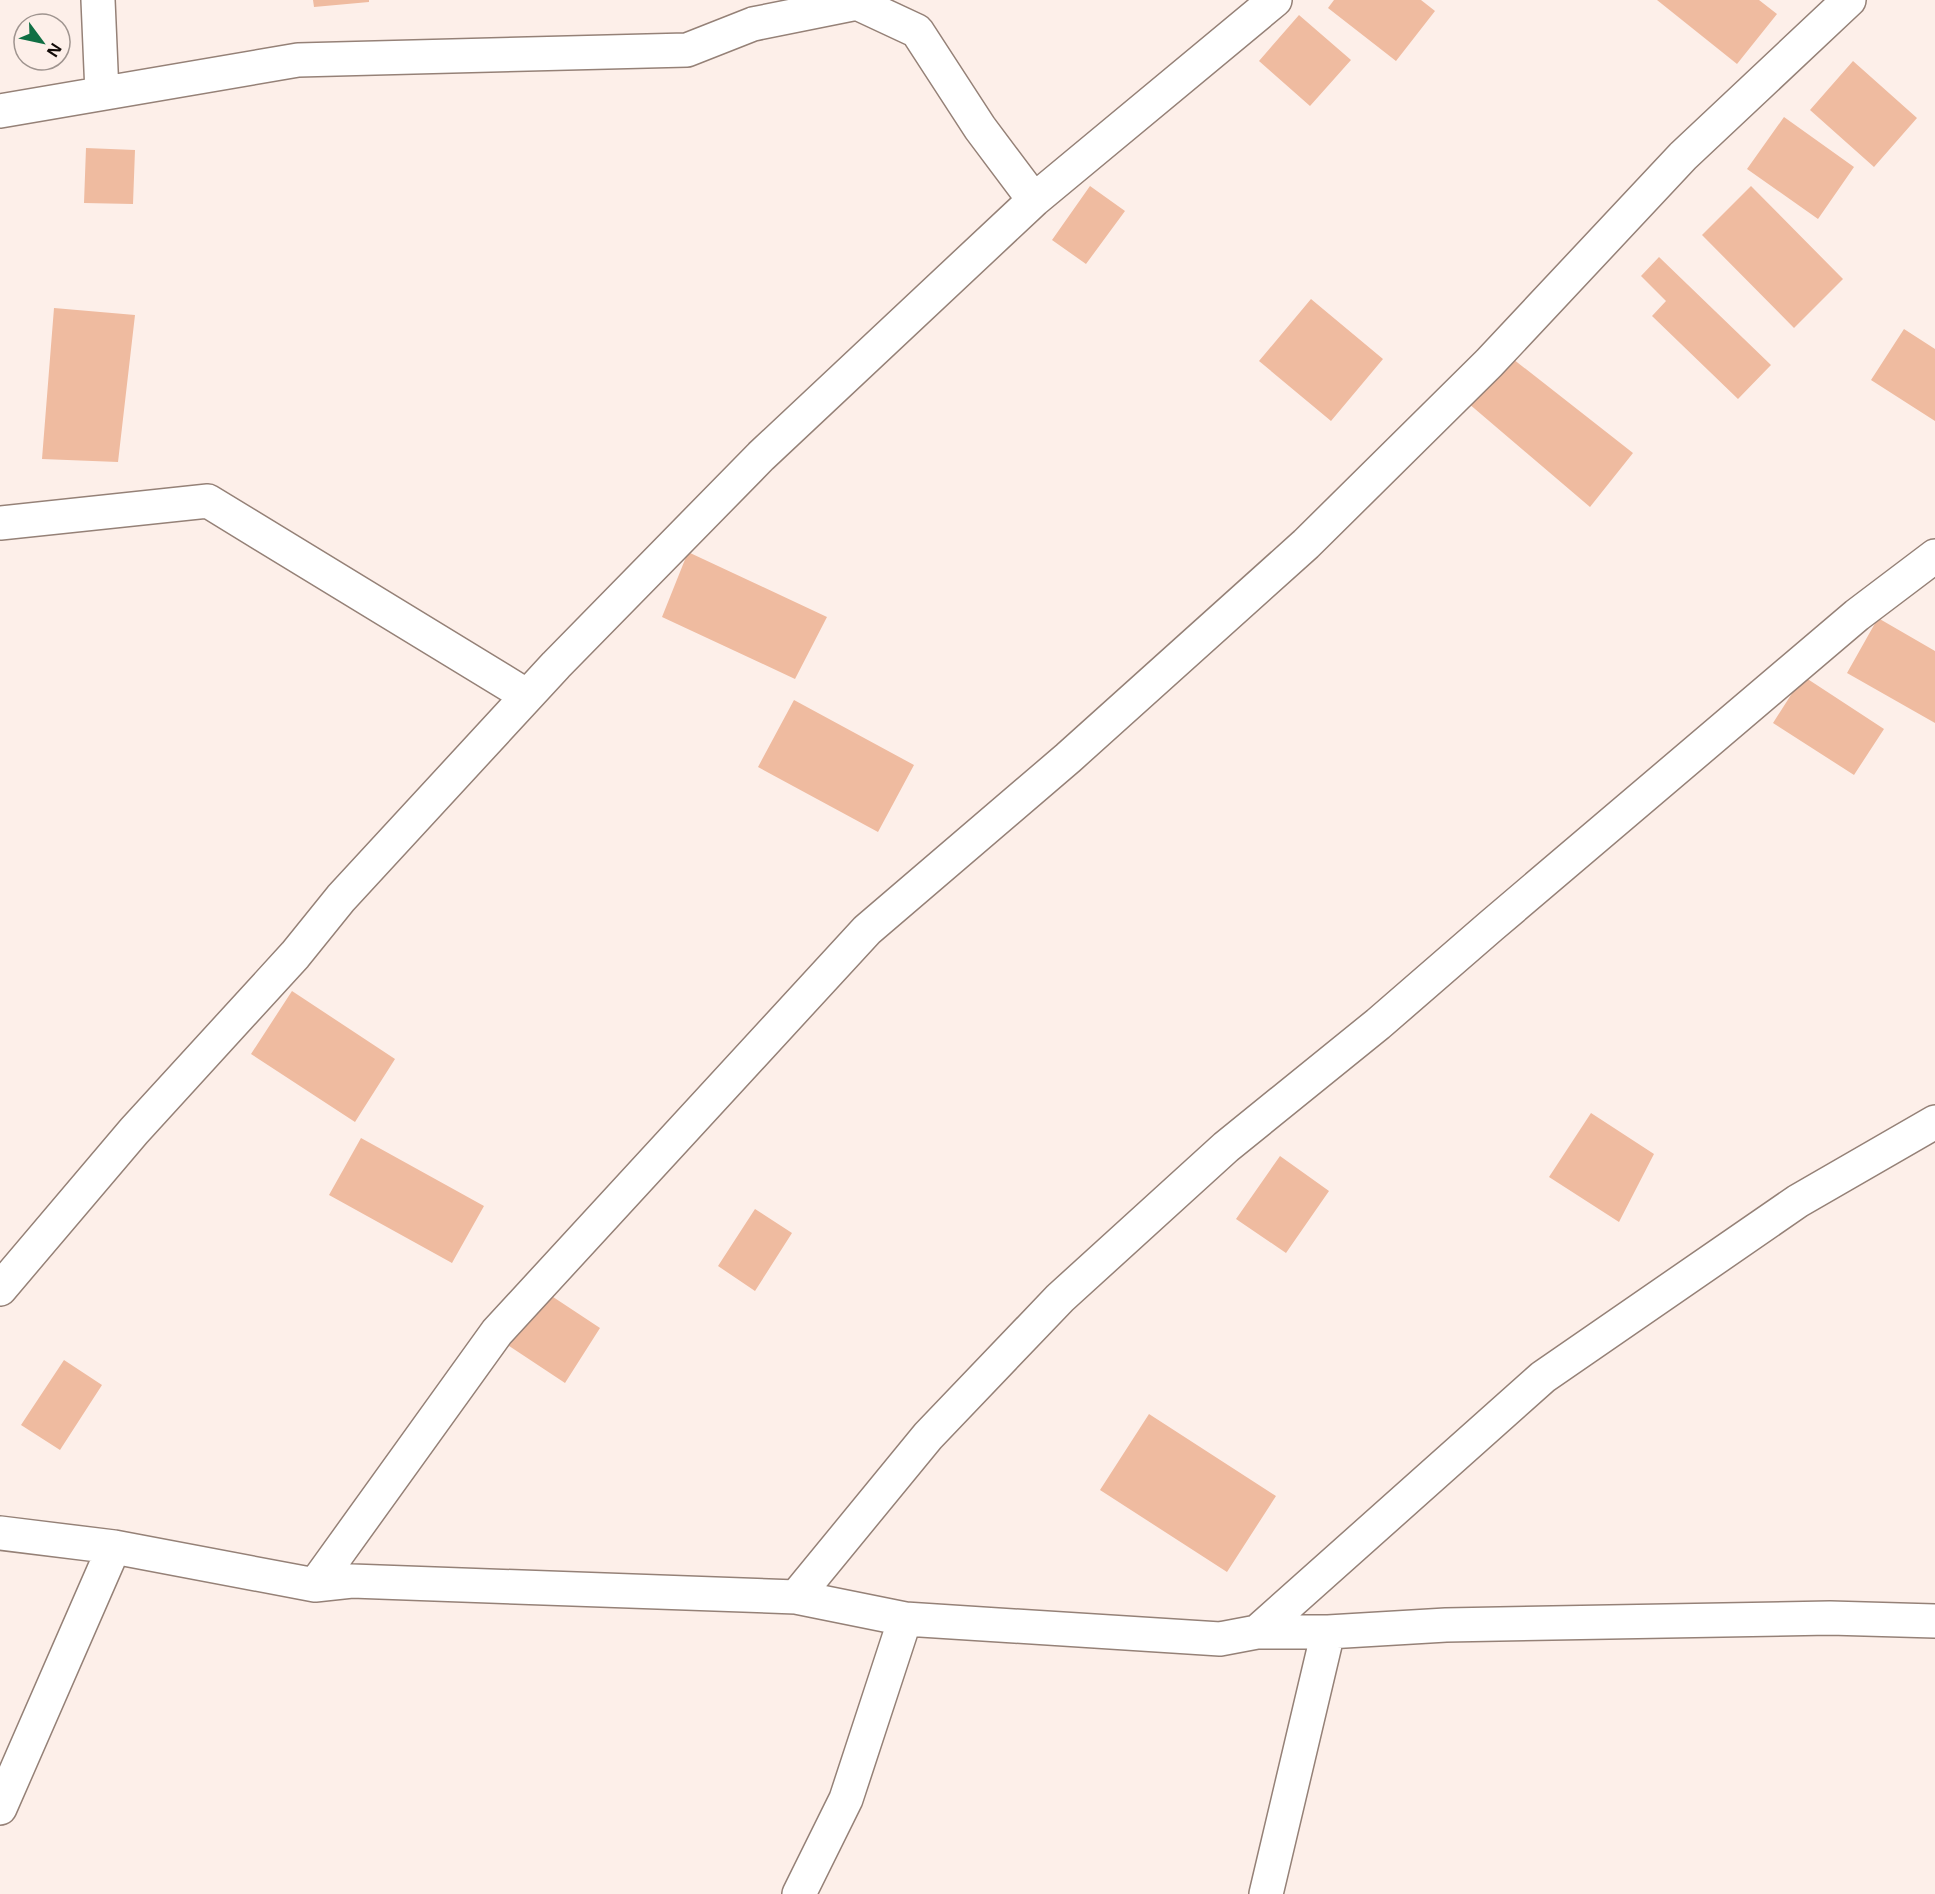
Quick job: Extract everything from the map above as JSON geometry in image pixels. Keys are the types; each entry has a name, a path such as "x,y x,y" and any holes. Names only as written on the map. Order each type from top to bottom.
{"street":[{"path":"98,0 102,93"},
{"path":"0,1290 134,1131 295,955 341,898 556,665 761,456 1034,200 1275,0"},
{"path":"315,1585 497,1332 867,930 1068,758 1306,544 1489,363 1683,156 1849,0"},
{"path":"0,111 298,60 687,50 753,24 831,4 857,3 916,31 980,128 1034,200"},
{"path":"0,525 230,488"},
{"path":"0,525 208,501 516,688"},
{"path":"796,1597 928,1436 1069,1290 1226,1147 1378,1024 1857,615 1935,556"},
{"path":"1257,1632 1543,1377 1798,1201 1935,1122"},
{"path":"0,1533 114,1547 315,1585 352,1581 796,1597 905,1619 1220,1639 1257,1632 1328,1632 1446,1625 1830,1618 1935,1621"},
{"path":"0,1808 114,1547"},
{"path":"799,1894 846,1799 905,1619"},
{"path":"1266,1894 1328,1632"}],"building":[{"path":"313,0 369,0 369,2 314,7"},
{"path":"1334,0 1421,0 1435,11 1396,61 1328,8"},
{"path":"1657,0 1759,0 1777,14 1737,64"},
{"path":"1299,15 1351,60 1310,106 1259,61"},
{"path":"1853,61 1917,118 1874,167 1810,110"},
{"path":"1784,117 1854,167 1818,219 1747,169"},
{"path":"86,148 135,150 133,204 84,203"},
{"path":"1090,186 1125,211 1086,264 1052,240"},
{"path":"1751,186 1843,279 1794,328 1702,235"},
{"path":"1659,257 1771,365 1738,399 1652,316 1666,301 1641,276"},
{"path":"1311,299 1383,359 1331,421 1259,361"},
{"path":"54,308 135,315 118,462 42,459"},
{"path":"1904,329 1935,349 1935,421 1871,380"},
{"path":"1513,359 1633,453 1590,507 1468,403"},
{"path":"688,552 827,617 795,679 662,617"},
{"path":"1878,618 1935,651 1935,723 1847,673"},
{"path":"1803,676 1884,729 1854,775 1773,723"},
{"path":"794,700 914,765 878,832 758,767"},
{"path":"292,991 395,1059 355,1122 251,1054"},
{"path":"1591,1113 1654,1154 1619,1222 1549,1177"},
{"path":"361,1138 484,1206 452,1263 329,1195"},
{"path":"1280,1156 1329,1191 1286,1253 1236,1219"},
{"path":"755,1209 792,1233 755,1291 718,1266"},
{"path":"541,1289 600,1328 565,1383 506,1344"},
{"path":"64,1360 102,1385 60,1450 21,1425"},
{"path":"1149,1414 1276,1496 1227,1572 1100,1490"}]}
